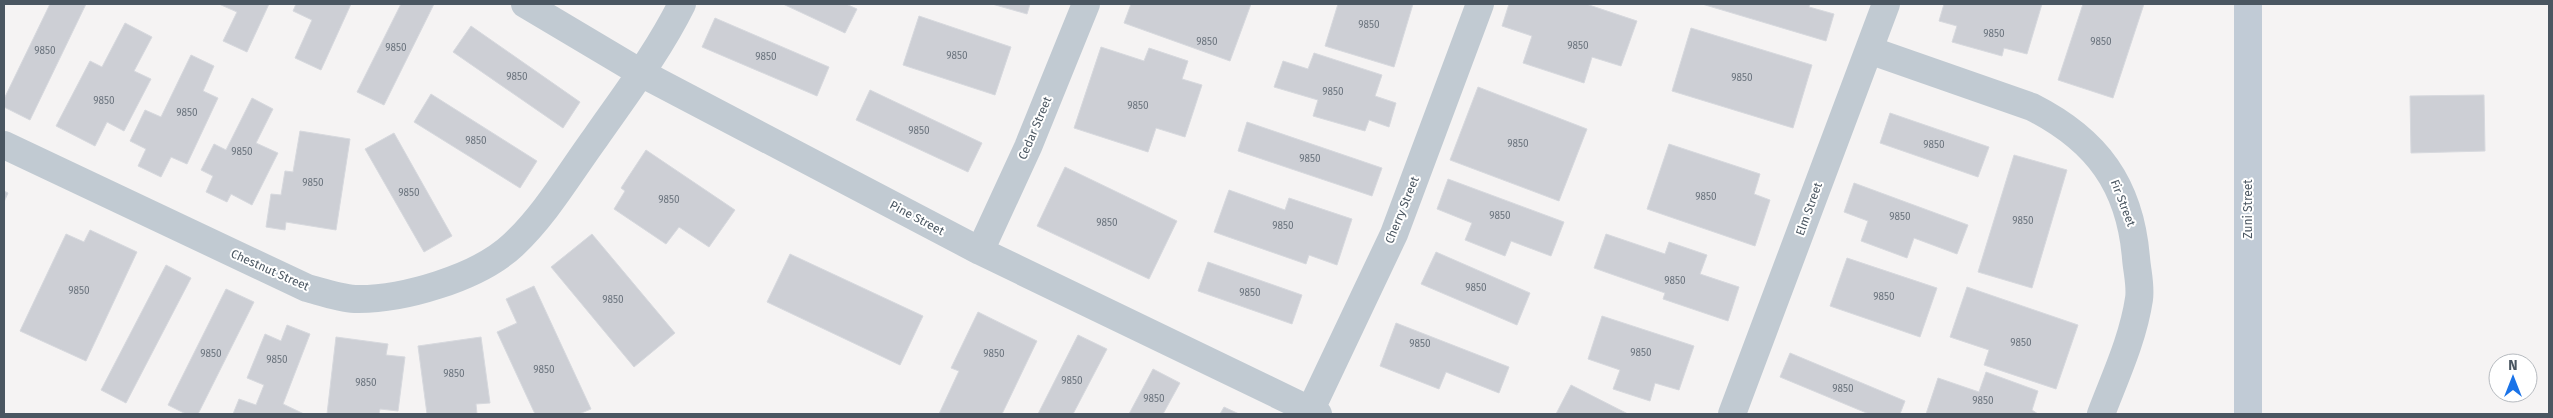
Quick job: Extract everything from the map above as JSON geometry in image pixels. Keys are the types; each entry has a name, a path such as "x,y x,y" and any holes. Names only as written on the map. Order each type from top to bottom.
{"street":[{"name":"Pine Street","path":"525,4 640,73 980,251 1314,412"},
{"name":"Chestnut Street","path":"4,145 307,288 352,298 374,298 422,291 445,283 492,260 511,246 536,221 668,32 682,4"},
{"name":"Cedar Street","path":"980,251 1031,138 1086,4"},
{"name":"Cherry Street","path":"1314,412 1394,234 1480,4"},
{"name":"Elm Street","path":"1732,414 1886,4"},
{"name":"Zuni Street","path":"2248,4 2248,414"},
{"name":"Fir Street","path":"1869,50 2032,107 2055,118 2080,137 2103,160 2117,182 2134,232 2139,298 2126,349 2100,414"}],"building":[{"path":"50,4 86,4 30,120 4,107 4,99"},
{"path":"219,4 269,4 247,52 223,41 237,12"},
{"path":"296,4 351,4 321,70 295,58 312,20 293,11"},
{"path":"401,4 434,4 384,105 357,92"},
{"path":"783,4 846,4 857,9 845,33"},
{"path":"992,4 1030,4 1027,14"},
{"path":"1131,4 1251,4 1230,61 1124,23"},
{"path":"1338,4 1413,4 1394,67 1325,46"},
{"path":"1509,4 1586,4 1637,21 1621,66 1592,57 1584,83 1523,63 1532,36 1502,26"},
{"path":"1702,4 1810,4 1809,7 1834,14 1826,41"},
{"path":"1944,4 2042,4 2027,54 2004,48 2002,56 1952,42 1957,26 1939,21"},
{"path":"2083,4 2144,4 2113,98 2058,80"},
{"path":"919,16 1011,47 995,95 903,65"},
{"path":"715,18 829,67 817,96 702,47"},
{"path":"125,23 152,37 134,71 151,79 124,131 107,122 95,146 56,126 90,61 102,67"},
{"path":"471,26 580,102 563,128 453,52"},
{"path":"1691,28 1812,65 1793,128 1672,91"},
{"path":"1101,47 1144,61 1149,48 1188,61 1182,79 1202,85 1185,137 1156,128 1148,152 1074,128"},
{"path":"1314,53 1382,75 1375,96 1396,103 1389,127 1369,120 1365,131 1313,116 1318,100 1274,87 1283,61 1308,69"},
{"path":"191,55 214,66 203,91 218,98 187,164 171,157 161,177 138,166 146,149 130,141 145,110 161,117"},
{"path":"1478,87 1587,129 1559,201 1450,160"},
{"path":"870,90 982,143 968,172 856,120"},
{"path":"431,94 537,161 520,188 414,122"},
{"path":"2484,95 2485,151 2411,153 2410,96"},
{"path":"252,98 273,109 256,143 278,153 252,205 231,194 227,202 206,192 213,176 201,170 214,144 226,150"},
{"path":"1890,113 1989,147 1978,177 1880,143"},
{"path":"1247,122 1382,168 1372,196 1238,151"},
{"path":"300,131 350,139 336,230 286,222 285,230 266,227 271,194 281,195 285,171 293,172"},
{"path":"394,133 452,236 424,252 365,149"},
{"path":"1669,144 1760,174 1754,194 1770,200 1755,246 1647,209"},
{"path":"646,150 735,210 709,247 679,227 666,244 614,209 625,191 621,188"},
{"path":"2014,155 2067,170 2032,288 1978,272"},
{"path":"1065,167 1177,221 1149,279 1037,226"},
{"path":"1448,179 1564,222 1551,256 1511,241 1505,256 1465,240 1472,223 1437,209"},
{"path":"1854,183 1968,225 1957,254 1914,238 1907,258 1861,241 1868,221 1844,212"},
{"path":"1229,190 1285,210 1289,198 1352,219 1337,265 1309,255 1306,264 1214,232"},
{"path":"4,191 8,193 4,202"},
{"path":"90,230 137,252 86,361 20,331 66,234 84,242"},
{"path":"592,234 675,333 634,367 551,267"},
{"path":"1606,234 1665,254 1669,242 1707,255 1700,274 1739,287 1728,321 1663,299 1665,293 1594,268"},
{"path":"1436,252 1530,293 1517,325 1421,284"},
{"path":"790,254 923,316 900,365 767,302"},
{"path":"1847,258 1937,288 1920,337 1830,306"},
{"path":"1208,262 1302,295 1292,324 1198,291"},
{"path":"166,265 191,278 126,403 101,390"},
{"path":"534,286 591,409 579,414 535,414 497,332 517,323 506,299"},
{"path":"1967,287 2078,325 2056,389 1984,365 1989,350 1950,337"},
{"path":"226,289 254,302 198,414 186,414 168,405"},
{"path":"978,312 1037,341 1002,414 939,414 959,371 951,368"},
{"path":"1602,316 1694,346 1679,390 1655,383 1650,401 1613,389 1620,370 1588,359"},
{"path":"1396,323 1509,367 1499,393 1446,372 1439,389 1380,366"},
{"path":"287,325 310,334 283,404 304,414 233,414 239,399 256,405 264,385 247,378 265,334 281,341"},
{"path":"1078,335 1107,349 1073,414 1038,414"},
{"path":"336,337 388,344 386,355 405,357 398,411 380,409 379,414 327,414"},
{"path":"481,337 490,403 476,404 477,414 427,414 418,346"},
{"path":"1790,353 1905,401 1900,414 1869,414 1780,377"},
{"path":"1153,369 1180,383 1163,414 1129,414"},
{"path":"1986,372 2038,391 2032,410 2038,414 1926,414 1938,378 1979,392"},
{"path":"1571,385 1628,414 1556,414"},
{"path":"1224,407 1239,414 1220,414"}]}
